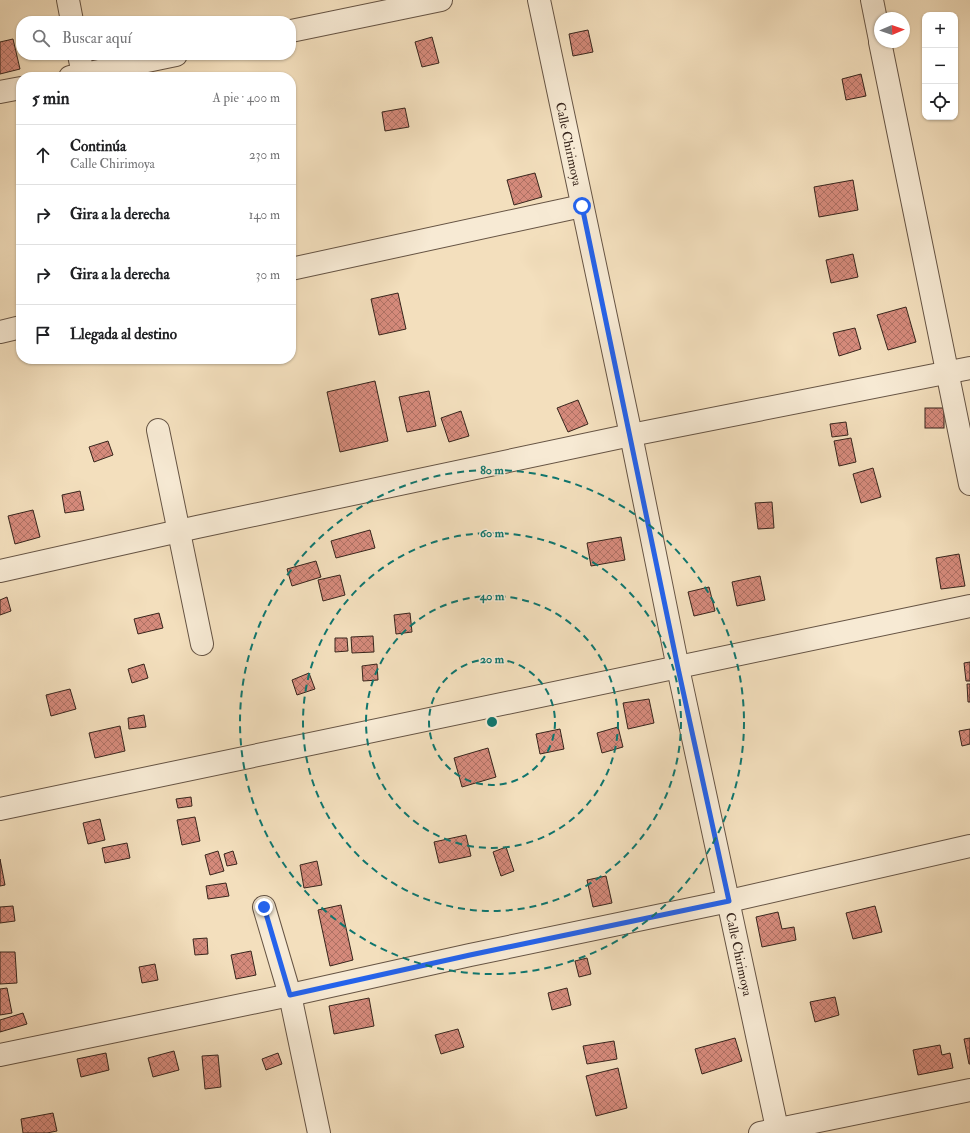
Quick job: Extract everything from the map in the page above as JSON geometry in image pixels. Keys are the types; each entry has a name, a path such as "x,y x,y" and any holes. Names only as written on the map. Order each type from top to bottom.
{"street":[{"path":"68,0 71,16"},
{"path":"296,30 441,0"},
{"name":"Calle Chirimoya","path":"539,0 631,435 678,668 729,901 772,1132"},
{"path":"872,0 874,12"},
{"path":"881,48 970,484"},
{"path":"77,69 141,60"},
{"path":"0,92 16,89"},
{"path":"296,268 582,206"},
{"path":"0,332 16,328"},
{"path":"0,571 178,531 631,435 970,368"},
{"path":"158,430 202,644"},
{"path":"0,809 970,606"},
{"path":"0,1054 290,995 470,955 729,901 970,846"},
{"path":"264,907 290,995 319,1133"},
{"path":"772,1132 970,1090"}],"building":[{"path":"588,30 593,52 573,56 569,34"},
{"path":"432,37 439,63 422,67 415,42"},
{"path":"13,39 16,60 18,60 20,69 0,74 0,42"},
{"path":"861,74 866,96 846,100 842,79"},
{"path":"405,108 409,127 385,131 382,112"},
{"path":"535,173 542,197 514,205 507,180"},
{"path":"853,180 858,210 819,217 814,187"},
{"path":"853,254 858,277 831,283 826,260"},
{"path":"398,293 406,329 379,335 371,299"},
{"path":"906,307 916,342 888,350 877,315"},
{"path":"855,328 861,349 839,356 833,333"},
{"path":"375,381 388,441 340,452 327,392"},
{"path":"429,391 436,426 407,432 399,397"},
{"path":"578,400 588,424 568,432 557,408"},
{"path":"925,408 944,408 944,428 925,428"},
{"path":"461,411 469,436 449,442 441,418"},
{"path":"846,422 848,435 832,437 830,424"},
{"path":"851,438 856,462 839,466 834,441"},
{"path":"108,441 113,455 94,462 89,447"},
{"path":"873,468 881,497 861,503 853,474"},
{"path":"80,491 84,510 65,513 62,495"},
{"path":"772,502 774,528 758,529 755,503"},
{"path":"33,510 40,537 15,544 8,516"},
{"path":"370,530 375,548 336,558 331,541"},
{"path":"621,537 625,560 591,566 587,543"},
{"path":"959,554 965,586 941,589 936,558"},
{"path":"316,561 321,577 292,586 287,569"},
{"path":"340,575 345,595 323,601 318,580"},
{"path":"760,576 765,600 737,606 732,582"},
{"path":"709,587 715,611 694,616 688,592"},
{"path":"7,597 11,611 0,615 0,600"},
{"path":"159,613 163,628 138,634 134,619"},
{"path":"410,613 412,632 396,634 394,615"},
{"path":"373,636 374,652 352,653 351,637"},
{"path":"335,638 347,638 348,651 335,652"},
{"path":"970,662 970,681 966,681 964,663"},
{"path":"144,664 148,678 132,683 128,669"},
{"path":"377,664 378,680 363,681 362,666"},
{"path":"309,673 315,689 297,695 292,680"},
{"path":"967,684 970,684 970,702 968,702"},
{"path":"70,689 76,709 51,716 46,695"},
{"path":"649,699 654,723 628,729 623,703"},
{"path":"144,715 146,727 129,729 128,718"},
{"path":"120,726 125,751 95,758 89,733"},
{"path":"618,727 623,747 602,753 597,733"},
{"path":"560,729 564,749 540,754 536,734"},
{"path":"970,729 970,744 962,746 959,731"},
{"path":"488,748 496,777 462,787 454,758"},
{"path":"191,797 192,806 178,808 176,799"},
{"path":"195,817 200,841 182,845 177,820"},
{"path":"100,819 105,840 88,844 83,823"},
{"path":"466,835 471,856 439,863 434,842"},
{"path":"127,843 130,858 105,863 102,848"},
{"path":"506,847 514,871 501,876 493,852"},
{"path":"218,851 224,871 210,875 205,855"},
{"path":"233,851 237,864 227,866 224,854"},
{"path":"0,859 5,885 0,886"},
{"path":"317,861 322,885 304,888 300,865"},
{"path":"606,876 612,903 593,907 587,880"},
{"path":"226,883 229,896 208,899 206,886"},
{"path":"341,905 353,960 330,966 318,910"},
{"path":"13,906 15,921 0,923 0,907"},
{"path":"875,906 882,932 853,939 846,913"},
{"path":"778,912 782,929 794,927 796,940 762,947 756,917"},
{"path":"207,938 208,954 195,955 193,939"},
{"path":"251,951 256,975 236,979 231,955"},
{"path":"0,952 15,952 17,983 0,984"},
{"path":"587,958 591,974 579,977 575,961"},
{"path":"155,964 158,980 142,983 139,967"},
{"path":"7,988 12,1013 0,1015 0,989"},
{"path":"567,988 571,1005 552,1010 548,993"},
{"path":"835,997 839,1015 815,1022 810,1002"},
{"path":"369,998 374,1026 334,1034 329,1006"},
{"path":"23,1013 27,1024 0,1032 0,1020"},
{"path":"458,1029 464,1047 441,1054 435,1035"},
{"path":"735,1038 742,1061 702,1074 695,1049"},
{"path":"970,1038 970,1064 969,1064 964,1039"},
{"path":"614,1041 617,1059 587,1064 583,1046"},
{"path":"940,1045 942,1055 950,1053 953,1068 918,1075 913,1050"},
{"path":"174,1051 179,1070 153,1077 148,1058"},
{"path":"106,1053 109,1070 81,1077 77,1059"},
{"path":"278,1053 282,1064 266,1070 262,1059"},
{"path":"218,1055 221,1087 205,1089 202,1056"},
{"path":"618,1068 627,1108 596,1116 586,1076"},
{"path":"53,1113 57,1131 47,1133 23,1133 21,1119"}],"route":[{"path":"264,907 290,995 470,955 729,901 678,668 631,435 582,206"}]}
